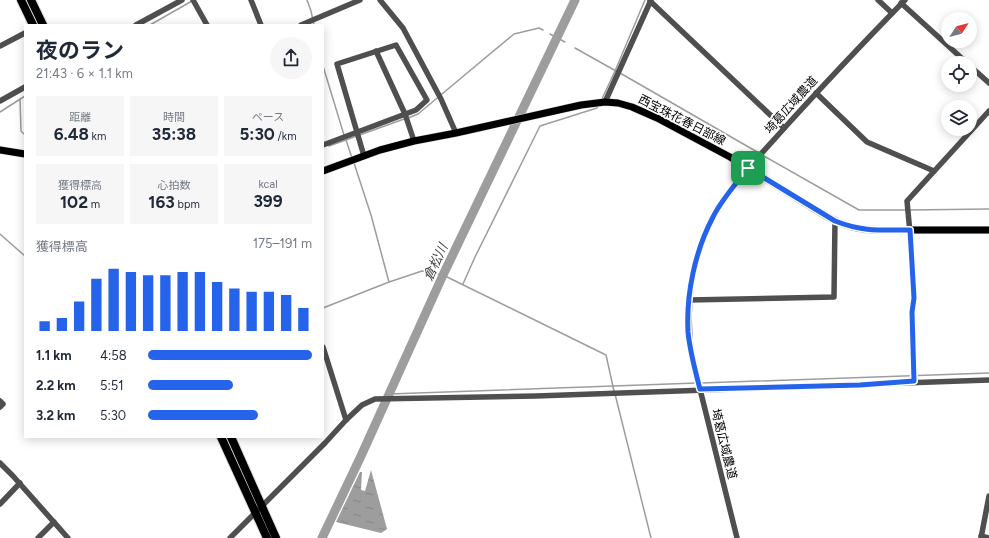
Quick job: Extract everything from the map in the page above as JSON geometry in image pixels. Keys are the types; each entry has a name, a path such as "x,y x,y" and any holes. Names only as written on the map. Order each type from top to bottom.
{"highway":[{"path":"20,0 32,24"},
{"path":"31,0 43,24"},
{"path":"221,438 267,538"},
{"path":"231,438 276,538"}],"main road":[{"name":"西宝珠花春日部線","path":"456,133 581,105 605,102 618,103 632,107 664,122 748,168 835,221 851,227 865,230 989,230"},
{"path":"324,171 380,150 414,141 456,133"},
{"path":"0,150 24,154"}],"street":[{"path":"138,24 182,0"},
{"path":"193,0 206,24"},
{"path":"250,0 261,24"},
{"path":"303,24 360,0"},
{"path":"380,0 402,28 441,98 456,133"},
{"path":"605,102 650,0 784,128"},
{"path":"878,0 892,13"},
{"path":"903,2 960,56"},
{"name":"埼葛広域農道","path":"737,538 692,357 688,332 689,300 699,250 713,217 724,199 748,168 816,93 903,2"},
{"path":"0,46 24,33"},
{"path":"324,145 357,131 416,110 427,100 396,45 337,64 357,131 364,156"},
{"path":"376,51 405,114 414,141"},
{"path":"977,73 989,84"},
{"path":"0,101 24,88"},
{"path":"816,93 867,142 934,171"},
{"path":"914,381 912,312 914,298 907,200 989,111"},
{"path":"689,300 834,297 835,221"},
{"path":"324,350 346,420"},
{"path":"230,538 325,444 346,420 362,405 375,399 536,396 700,389 860,385 914,381 989,380"},
{"path":"0,401 3,404 0,407"},
{"path":"0,463 20,483 68,538"},
{"path":"0,504 20,483"},
{"path":"989,499 981,537 989,538"},
{"path":"38,538 54,522"}],"water":[{"path":"371,470 387,529 381,533 336,522 360,472 362,472 361,490 365,491"}],"waterway":[{"path":"307,0 314,24"},
{"name":"倉松川","path":"322,538 443,275 575,0"},
{"path":"601,101 645,0"},
{"path":"152,24 192,1"},
{"path":"408,118 418,114 514,34 539,28 543,30"},
{"name":"倉松川","path":"550,34 565,42"},
{"path":"575,48 616,71"},
{"path":"324,69 344,135"},
{"path":"620,73 759,153"},
{"path":"0,112 24,97"},
{"path":"20,99 21,131 24,134"},
{"path":"463,284 540,126 597,108 598,106"},
{"path":"329,146 404,119"},
{"path":"346,140 352,158"},
{"path":"762,155 859,210 906,210"},
{"path":"354,163 371,215 389,282"},
{"path":"909,210 989,209"},
{"path":"0,234 24,255"},
{"path":"324,308 389,282 422,271 443,275 606,355 614,391"},
{"path":"701,383 989,373"},
{"path":"389,394 697,383"},
{"path":"615,394 651,538"}],"route":[{"path":"748,168 835,221 865,230 910,230 914,298 912,312 914,381 860,385 700,389 692,357 688,332 689,300 694,271 699,250 713,217 724,199 748,168"}]}
